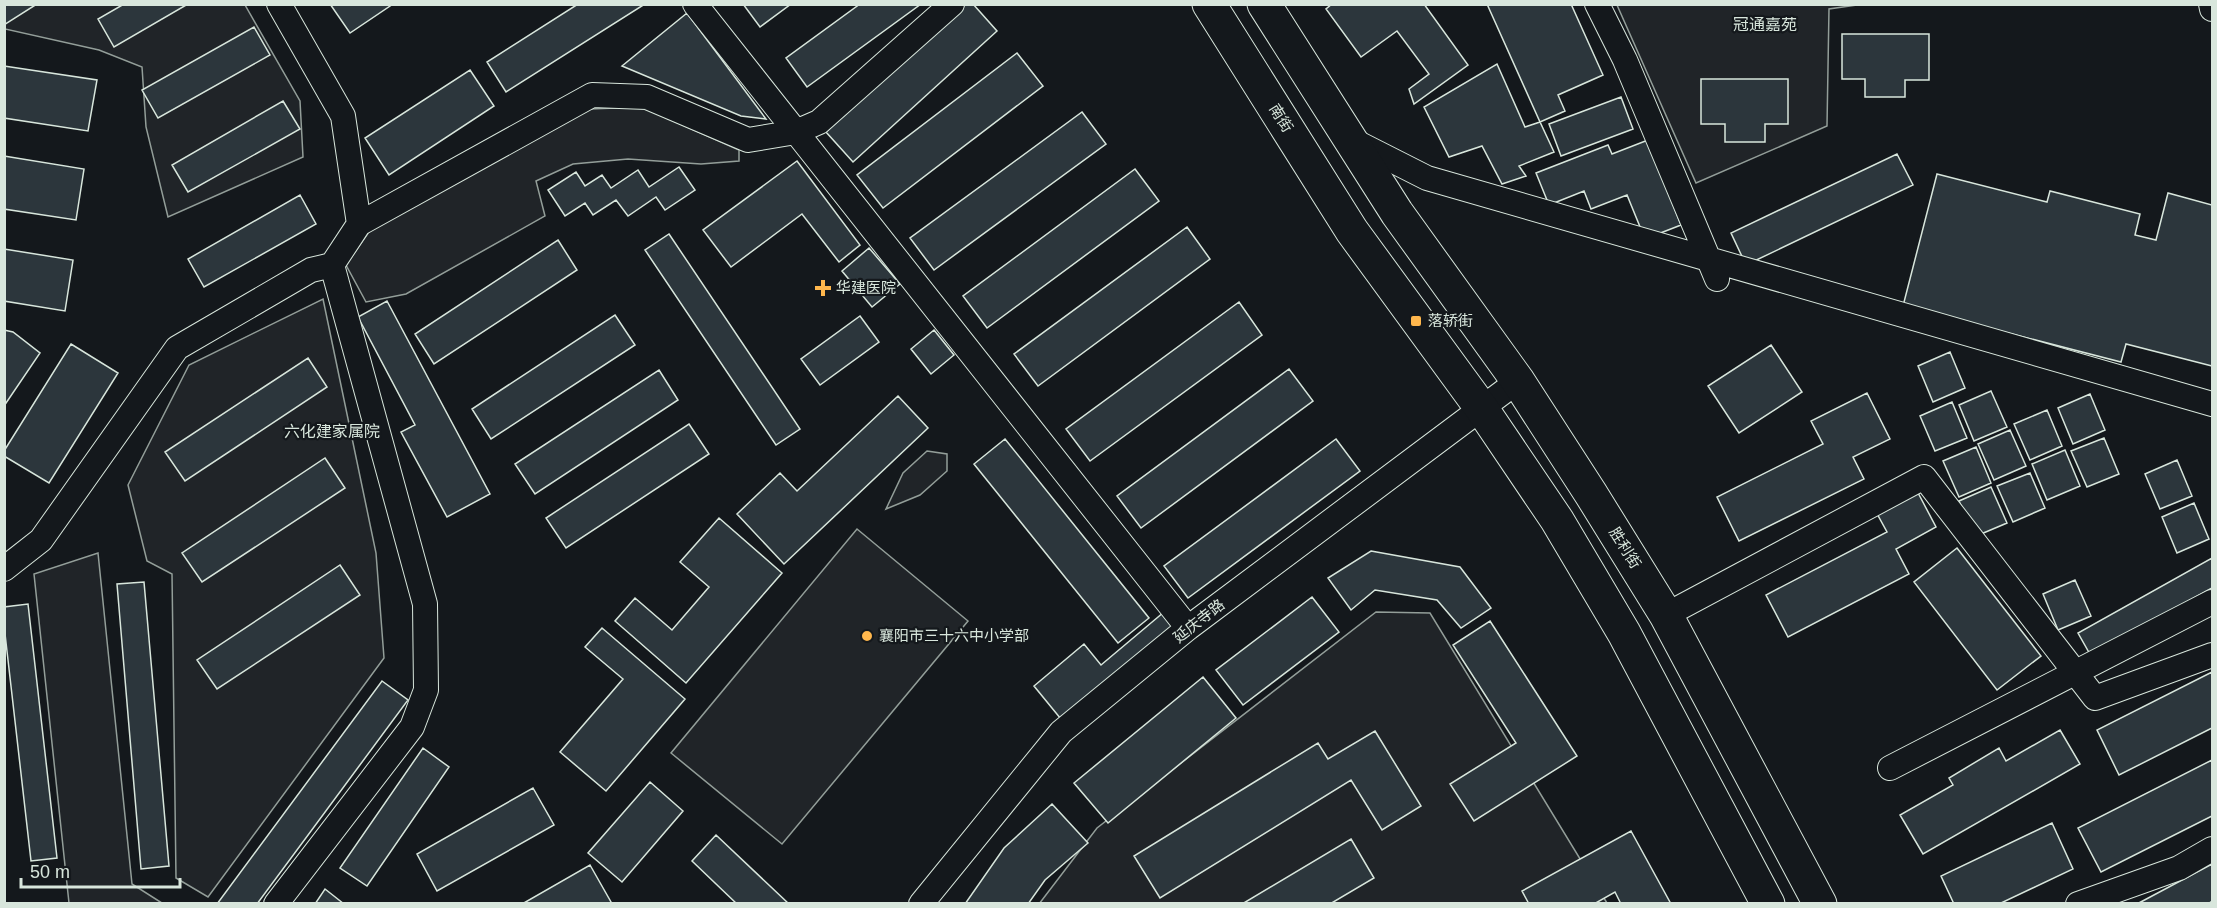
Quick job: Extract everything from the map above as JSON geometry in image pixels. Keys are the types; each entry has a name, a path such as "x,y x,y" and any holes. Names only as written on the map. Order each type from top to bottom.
{"highway":[{"name":"南街","path":"1209,4 1352,231 1482,409 1557,520 1624,633 1768,903"},
{"path":"1264,4 1350,139"},
{"name":"胜利街","path":"1350,139 1397,213 1518,381 1592,494 1666,615 1820,903"}],"street":[{"path":"279,4 343,116 359,224"},
{"path":"694,4 1188,628"},
{"path":"4,569 41,540 177,348 311,270 332,265 359,224 592,95 646,97 748,140 796,132 819,122 952,4"},
{"path":"1597,4 1625,60 1712,269"},
{"path":"2211,4 2212,9"},
{"path":"1350,139 1427,178 1712,269 2212,404"},
{"path":"276,903 412,727 426,690 425,604 332,265"},
{"name":"延庆寺路","path":"921,903 1061,732 1188,628 1518,381"},
{"path":"1666,615 1924,477 2095,698 2212,655"},
{"path":"1890,768 2212,602"},
{"path":"2078,903 2179,868 2212,849"}],"shaded area":[{"path":"5,5 245,5 300,101 303,157 168,217 146,127 142,67 99,50 5,29"},
{"path":"1617,5 1857,5 1829,9 1827,126 1696,183"},
{"path":"642,107 739,150 739,161 701,164 628,159 573,164 536,181 545,216 406,294 366,302 346,265 373,226 590,109"},
{"path":"323,299 376,553 384,658 208,897 176,878 172,574 147,561 128,485 189,365"},
{"path":"927,451 947,454 947,471 920,495 886,509 903,473"},
{"path":"857,529 968,621 782,844 671,753"},
{"path":"98,553 132,884 162,903 69,903 34,574"},
{"path":"1376,612 1430,613 1607,903 1039,904 1097,828"}],"building":[{"path":"4,4 37,4 4,25"},
{"path":"124,4 188,4 114,47 98,19"},
{"path":"330,4 393,4 350,33"},
{"path":"578,4 645,4 506,92 487,62"},
{"path":"743,4 791,4 760,27"},
{"path":"860,4 921,4 807,87 786,58"},
{"path":"966,4 973,4 997,31 853,162 826,132"},
{"path":"1332,4 1424,4 1468,65 1414,104 1409,89 1429,74 1397,31 1361,57 1326,9"},
{"path":"1487,4 1571,4 1603,75 1558,95 1565,111 1540,122"},
{"path":"687,13 766,119 741,116 622,66"},
{"path":"254,27 270,55 158,118 142,90"},
{"path":"1842,34 1929,34 1929,80 1905,80 1905,97 1865,97 1865,79 1842,79"},
{"path":"1017,53 1043,86 883,208 857,175"},
{"path":"1497,64 1525,127 1540,122 1554,152 1519,166 1526,176 1502,184 1482,146 1449,157 1424,107"},
{"path":"4,66 97,80 88,131 4,118"},
{"path":"470,70 494,106 389,175 365,138"},
{"path":"1701,79 1788,79 1788,124 1765,124 1765,142 1725,142 1725,124 1701,124"},
{"path":"1621,97 1633,129 1561,156 1549,124"},
{"path":"283,101 300,129 188,192 172,165"},
{"path":"1082,112 1106,144 934,270 910,238"},
{"path":"1648,140 1681,225 1645,239 1627,195 1591,209 1584,191 1549,205 1536,173 1608,145 1612,154"},
{"path":"1897,154 1913,185 1746,265 1731,233"},
{"path":"4,156 84,169 76,220 4,209"},
{"path":"797,161 860,245 839,262 802,214 731,267 703,230"},
{"path":"679,167 695,190 665,210 656,197 628,216 616,200 593,215 585,203 565,216 548,190 576,172 585,186 602,175 611,188 638,170 649,187"},
{"path":"1135,169 1159,201 987,328 963,296"},
{"path":"1937,174 2047,202 2050,191 2140,214 2135,235 2156,240 2168,193 2212,205 2212,366 2126,344 2121,362 1903,306"},
{"path":"300,195 316,224 204,287 188,259"},
{"path":"1187,227 1210,259 1038,386 1014,354"},
{"path":"669,234 800,429 776,445 645,250"},
{"path":"558,240 577,270 434,364 415,334"},
{"path":"869,248 900,284 872,307 842,271"},
{"path":"4,249 73,260 65,311 4,301"},
{"path":"387,301 490,494 447,517 401,432 415,425 358,317"},
{"path":"1239,302 1262,335 1090,461 1066,429"},
{"path":"615,315 635,345 491,439 472,409"},
{"path":"860,316 879,342 820,385 801,359"},
{"path":"4,330 13,332 40,353 4,406"},
{"path":"934,330 954,355 931,374 911,349"},
{"path":"71,344 118,373 49,483 4,456 4,451"},
{"path":"1771,345 1802,392 1739,433 1708,386"},
{"path":"1950,352 1965,388 1933,402 1918,366"},
{"path":"308,358 327,387 185,481 165,452"},
{"path":"1289,369 1313,401 1141,528 1117,496"},
{"path":"659,370 678,400 535,494 515,464"},
{"path":"1991,391 2007,427 1974,441 1959,405"},
{"path":"1867,393 1890,439 1853,457 1864,479 1739,541 1717,497 1823,444 1811,421"},
{"path":"2090,394 2105,430 2073,444 2058,408"},
{"path":"898,396 928,428 784,564 737,514 780,473 797,491"},
{"path":"1952,402 1967,438 1935,451 1920,416"},
{"path":"2047,410 2062,446 2030,460 2014,424"},
{"path":"689,424 709,454 566,548 546,518"},
{"path":"2010,430 2026,466 1994,480 1978,444"},
{"path":"2104,438 2119,474 2087,487 2071,451"},
{"path":"1005,439 1149,618 1118,643 974,464"},
{"path":"1336,439 1360,471 1188,598 1164,566"},
{"path":"1976,447 1991,483 1959,497 1943,461"},
{"path":"2065,450 2080,486 2047,500 2032,464"},
{"path":"325,458 345,488 202,582 182,553"},
{"path":"2177,460 2192,496 2160,509 2145,474"},
{"path":"2030,473 2045,508 2013,522 1997,486"},
{"path":"1991,487 2007,523 1974,537 1959,501"},
{"path":"1916,489 1936,527 1896,549 1909,574 1788,637 1766,595 1887,532 1875,510"},
{"path":"2194,503 2209,539 2177,553 2162,517"},
{"path":"719,518 782,573 686,683 615,621 635,598 672,630 709,587 680,562"},
{"path":"1957,548 2041,656 1997,690 1914,582"},
{"path":"1371,551 1460,567 1491,608 1461,628 1437,600 1375,590 1351,610 1328,578"},
{"path":"2212,558 2212,588 2091,656 2078,633"},
{"path":"340,565 360,595 217,689 197,660"},
{"path":"2075,580 2091,616 2058,630 2043,594"},
{"path":"144,582 169,866 141,869 117,584"},
{"path":"1312,597 1339,632 1243,705 1216,670"},
{"path":"28,604 57,858 31,861 4,625 4,607"},
{"path":"1164,612 1178,629 1065,724 1034,686 1084,644 1101,665"},
{"path":"1490,621 1577,756 1474,821 1450,784 1516,743 1453,645"},
{"path":"602,628 685,699 606,791 560,752 623,679 585,647"},
{"path":"2212,672 2212,728 2119,775 2097,730"},
{"path":"1203,677 1236,718 1108,823 1074,783"},
{"path":"382,681 408,700 257,904 217,904"},
{"path":"2060,730 2080,764 1923,854 1900,815 1953,785 1949,778 1999,748 2006,761"},
{"path":"1375,731 1421,806 1382,830 1351,780 1160,898 1134,856 1318,743 1328,759"},
{"path":"423,748 449,767 367,886 340,868"},
{"path":"2212,760 2212,816 2101,872 2078,828"},
{"path":"650,782 683,811 622,882 588,853"},
{"path":"533,788 554,825 437,891 417,854"},
{"path":"1052,804 1088,843 1045,880 1028,904 965,904 1004,848"},
{"path":"2052,823 2073,869 1999,904 1954,904 1941,876"},
{"path":"1631,831 1671,904 1621,904 1615,892 1594,904 1529,904 1522,891"},
{"path":"716,835 789,904 737,904 692,861"},
{"path":"1351,839 1374,878 1330,904 1242,904"},
{"path":"2212,864 2212,901 2208,904 2137,904"},
{"path":"590,865 611,902 608,904 522,904"},
{"path":"325,889 344,904 315,904"}],"place":[{"name":"华建医院","path":"823,288"},
{"name":"落轿街","path":"1416,321"},
{"name":"襄阳市三十六中小学部","path":"867,636"}],"district":[{"name":"冠通嘉苑","path":"1765,24"},
{"name":"六化建家属院","path":"332,431"}]}
